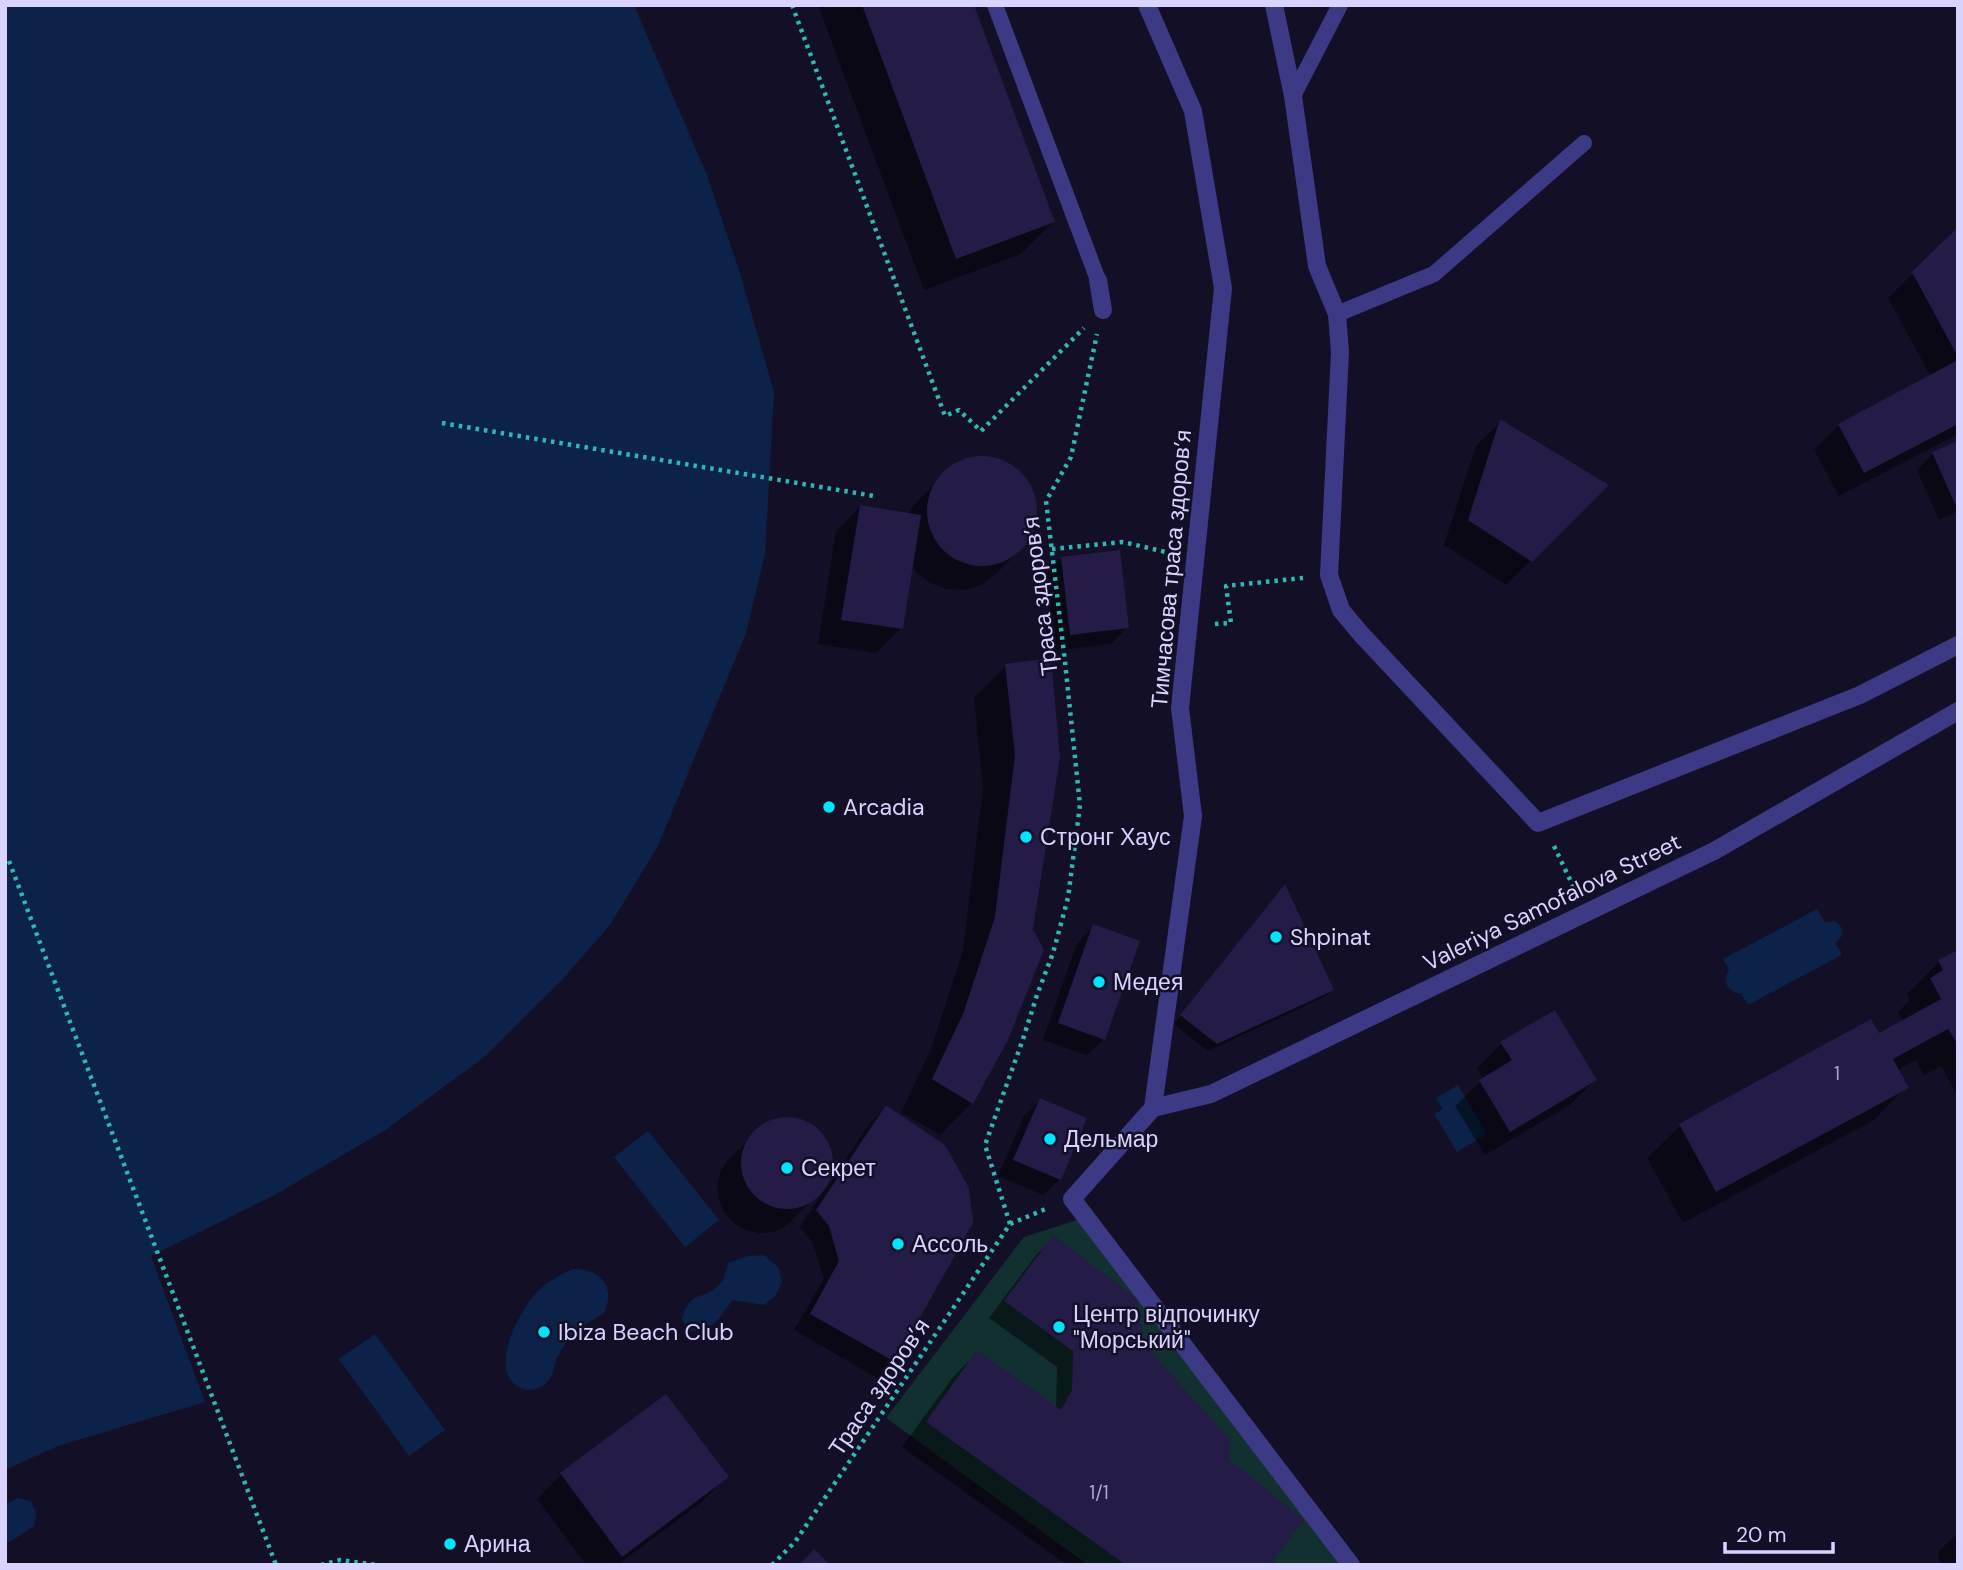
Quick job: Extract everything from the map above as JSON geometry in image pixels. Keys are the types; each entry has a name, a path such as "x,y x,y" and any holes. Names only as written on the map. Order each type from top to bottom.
{"street":[{"name":"Тимчасова траса здоров’я","path":"1147,5 1193,111 1223,288 1180,708 1193,816 1153,1108"},
{"path":"1274,5 1293,96 1317,266 1336,314 1340,352 1328,575 1341,610 1361,634 1538,823 1860,695 1958,645"},
{"path":"1098,280 1103,310"},
{"name":"Valeriya Samofalova Street","path":"1153,1108 1211,1094 1714,851 1958,711"},
{"path":"1153,1108 1072,1199 1351,1565"}],"lane":[{"path":"995,5 1098,280"},
{"path":"1293,96 1340,5"},
{"path":"1336,314 1434,274 1584,143"}],"path":[{"path":"792,5 946,416 959,410 981,430 1103,310"},
{"name":"Траса здоров’я","path":"772,1565 794,1542 1010,1224 985,1145 1053,953 1068,898 1080,805 1046,501 1071,457 1103,310"},
{"path":"442,423 874,496"},
{"path":"1052,549 1123,542 1195,559"},
{"path":"1188,624 1231,623 1226,586 1328,575"},
{"path":"1554,846 1586,913"},
{"path":"9,861 276,1565"},
{"path":"1010,1224 1072,1199"},
{"path":"321,1565 340,1560 377,1565"}],"green space":[{"name":"Центр відпочинку \"Морський\"","path":"1080,1219 1342,1565 1088,1565 886,1418 1024,1237"}],"water":[{"path":"5,5 634,5 707,175 740,273 774,392 765,554 746,633 658,846 610,925 562,980 483,1058 387,1129 275,1195 151,1256 205,1402 58,1446 5,1470"},
{"path":"1817,909 1825,922 1835,921 1842,928 1841,937 1836,943 1842,955 1748,1005 1741,993 1735,993 1727,986 1726,975 1729,970 1723,959"},
{"path":"1458,1085 1487,1134 1457,1152 1434,1114 1443,1109 1436,1098"},
{"path":"648,1131 719,1220 685,1247 614,1157"},
{"path":"764,1255 778,1267 782,1282 775,1296 764,1305 733,1300 711,1325 690,1331 682,1320 685,1310 693,1299 720,1284 728,1263 748,1256"},
{"name":"Ibiza Beach Club","path":"573,1269 591,1272 603,1281 608,1295 604,1313 570,1337 545,1384 537,1389 523,1389 510,1379 506,1368 506,1354 515,1325 537,1292"},
{"path":"375,1334 445,1430 409,1456 339,1359"},
{"path":"17,1498 31,1501 36,1513 34,1526 10,1542 5,1542 5,1505"}],"building":[{"path":"862,5 974,5 1055,222 956,259"},
{"path":"1958,227 1958,357 1912,272"},
{"path":"1958,360 1958,424 1864,473 1838,424"},
{"path":"1500,419 1609,485 1532,562 1468,520"},
{"path":"1958,441 1958,503 1955,504 1932,452"},
{"path":"982,456 1003,460 1021,472 1033,490 1037,511 1033,532 1021,550 1003,562 982,566 961,562 943,550 931,532 927,511 931,490 943,472 961,460"},
{"path":"860,505 921,515 903,629 841,620"},
{"path":"1120,550 1129,628 1070,635 1061,557"},
{"name":"Стронг Хаус","path":"1051,658 1060,757 1033,929 1044,950 1008,1040 973,1104 932,1079 963,1014 995,917 1015,755 1005,664"},
{"name":"Shpinat","path":"1285,884 1334,990 1217,1044 1180,1015"},
{"name":"Медея","path":"1093,924 1140,941 1105,1040 1058,1023"},
{"path":"1958,950 1958,1045 1948,1029 1893,1059 1909,1088 1716,1192 1679,1124 1871,1019 1879,1033 1941,999 1930,978 1943,970 1938,960"},
{"path":"1555,1010 1597,1080 1510,1132 1479,1080 1512,1060 1500,1042"},
{"name":"Дельмар","path":"1040,1098 1087,1118 1061,1180 1013,1160"},
{"name":"Ассоль","path":"886,1105 945,1145 969,1188 973,1223 895,1362 810,1314 839,1261 829,1226 816,1210"},
{"name":"Секрет","path":"787,1117 805,1121 819,1131 829,1145 833,1163 829,1181 819,1195 805,1205 787,1209 769,1205 755,1195 745,1181 741,1163 745,1145 755,1131 769,1121"},
{"name":"Центр відпочинку \"Морський\"","path":"1053,1235 1137,1299 1142,1342 1230,1440 1230,1460 1304,1520 1273,1561 1278,1565 1126,1565 926,1422 977,1350 1061,1410 1072,1390 1073,1351 1004,1301"},
{"name":"Ibiza Beach Club","path":"666,1394 729,1477 622,1557 560,1473"},
{"path":"814,1549 830,1565 799,1565"}],"place":[{"name":"Arcadia","path":"829,807"},
{"name":"Стронг Хаус","path":"1026,837"},
{"name":"Shpinat","path":"1276,937"},
{"name":"Медея","path":"1099,982"},
{"name":"Дельмар","path":"1050,1139"},
{"name":"Секрет","path":"787,1168"},
{"name":"Ассоль","path":"898,1244"},
{"name":"Центр відпочинку \"Морський\"","path":"1059,1327"},
{"name":"Ibiza Beach Club","path":"544,1332"},
{"name":"Арина","path":"450,1544"}]}
